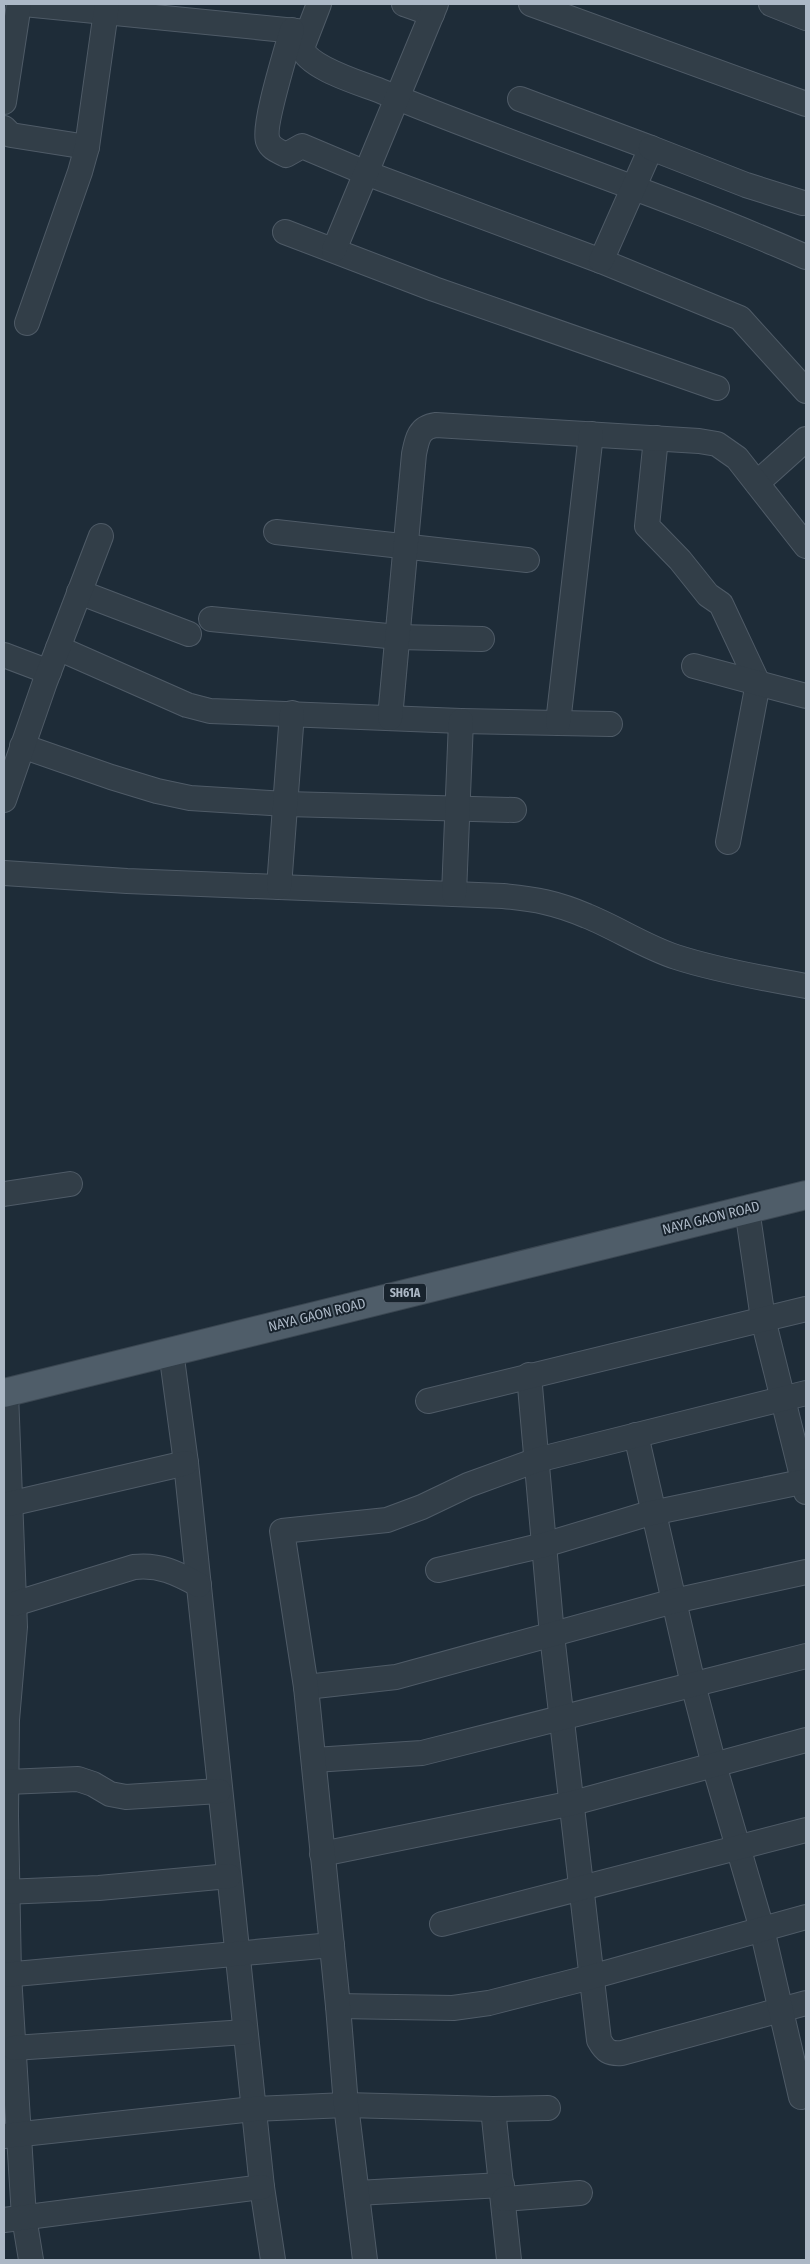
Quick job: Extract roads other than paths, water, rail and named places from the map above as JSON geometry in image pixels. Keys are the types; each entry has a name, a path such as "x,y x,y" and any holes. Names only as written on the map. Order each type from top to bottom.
{"main road":[{"name":"NAYA GAON ROAD","path":"5,1393 806,1195"}],"street":[{"path":"4,102 19,4"},
{"path":"24,4 106,8 264,27 296,36 312,61 398,98 730,223 806,256"},
{"path":"319,4 296,36 268,122 267,140 273,148 286,155 302,146 366,173 601,261 740,318 806,391"},
{"path":"334,250 434,9 404,4"},
{"path":"531,4 806,104"},
{"path":"771,4 806,18"},
{"path":"27,323 80,172 86,147 106,8"},
{"path":"520,100 746,185 803,203"},
{"path":"4,128 11,135 86,147"},
{"path":"601,261 651,148"},
{"path":"285,232 434,289 717,388"},
{"path":"390,718 414,454 417,439 422,430 428,426 436,424 656,438 717,444 737,458 806,546"},
{"path":"558,723 591,434"},
{"path":"656,438 647,526 680,560 708,596 721,604 758,683 728,842"},
{"path":"757,483 806,439"},
{"path":"276,532 526,560"},
{"path":"4,800 49,672 101,536"},
{"path":"80,592 189,634"},
{"path":"211,619 398,636 482,639"},
{"path":"58,648 187,705 210,711 461,721 610,724"},
{"path":"4,655 49,672"},
{"path":"694,666 806,696"},
{"path":"279,887 292,713"},
{"path":"454,894 461,721"},
{"path":"22,746 157,791 190,798 286,804 514,810"},
{"path":"4,873 454,894 543,900 588,916 628,937 676,957 780,982 806,986"},
{"path":"4,1194 70,1184"},
{"path":"438,1570 544,1545 654,1513 805,1485 763,1319 747,1209"},
{"path":"428,1401 806,1309"},
{"path":"171,1351 186,1463 219,1792 262,2187 273,2260"},
{"path":"529,1375 552,1635 583,1888 599,2040 604,2050 611,2054 622,2053 806,2003"},
{"path":"5,1393 11,1619 5,1720 7,1782 5,1816 6,1975 14,2048 11,2135 14,2218 31,2260"},
{"path":"365,2260 346,2105 306,1687 282,1531 386,1520 422,1507 475,1482 536,1460 806,1393"},
{"path":"636,1435 693,1684 714,1765 762,1929 801,2097"},
{"path":"9,1504 186,1463"},
{"path":"11,1619 134,1567 148,1565 173,1571 199,1584"},
{"path":"306,1687 396,1677 674,1600 806,1572"},
{"path":"314,1760 422,1753 562,1716 806,1656"},
{"path":"322,1854 573,1803 806,1740"},
{"path":"7,1782 78,1779 93,1784 110,1794 126,1798 219,1792"},
{"path":"442,1924 806,1830"},
{"path":"5,1892 99,1888 229,1876"},
{"path":"338,2006 472,2006 591,1977 806,1917"},
{"path":"6,1975 332,1946"},
{"path":"14,2048 245,2032"},
{"path":"11,2135 254,2109 346,2105 493,2109 548,2108"},
{"path":"493,2109 509,2260"},
{"path":"14,2218 262,2187"},
{"path":"357,2193 580,2193"}]}
